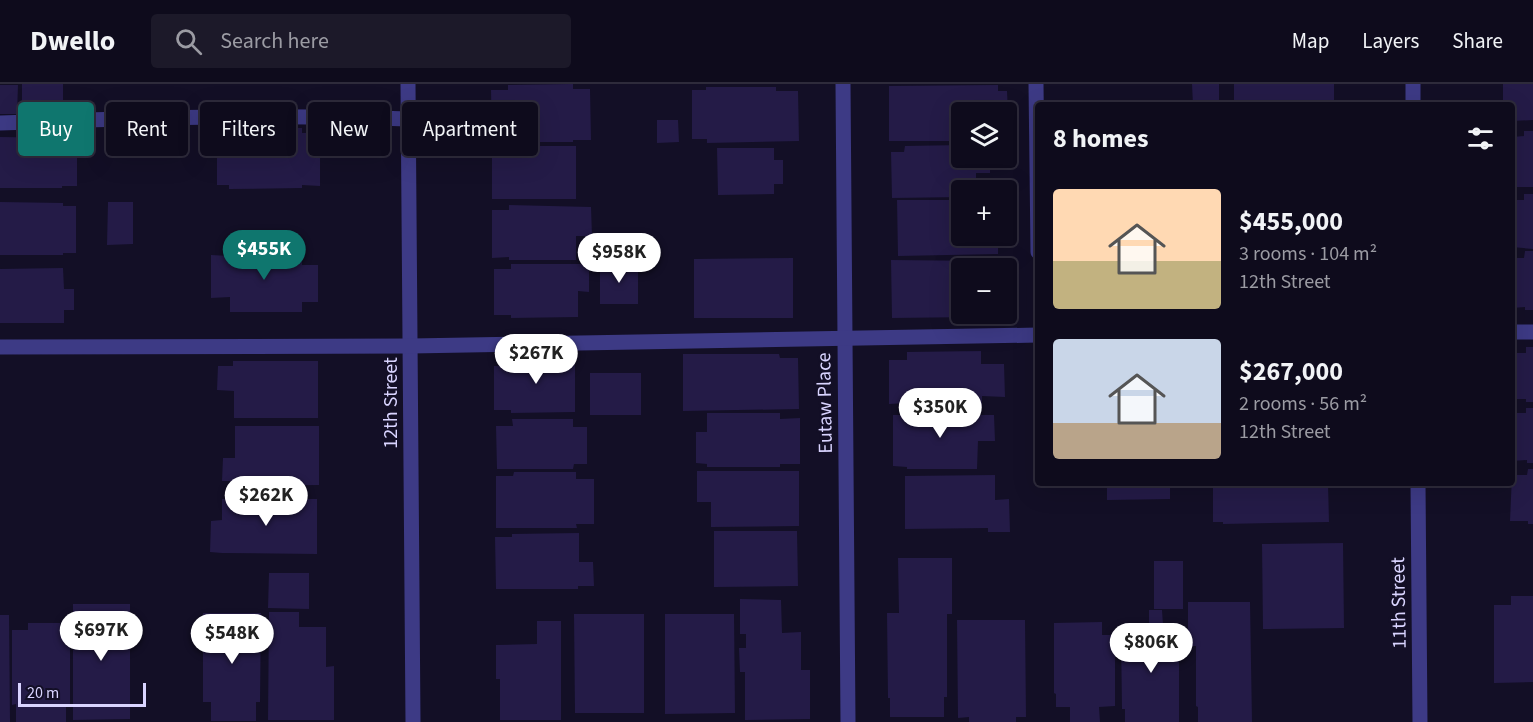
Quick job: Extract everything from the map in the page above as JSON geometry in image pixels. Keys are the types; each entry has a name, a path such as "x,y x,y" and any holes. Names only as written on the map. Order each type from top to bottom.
{"street":[{"name":"12th Street","path":"408,84 408,102"},
{"name":"Eutaw Place","path":"843,84 848,722"},
{"path":"1036,84 1036,102"},
{"path":"1413,84 1413,102"},
{"path":"0,123 258,117 402,119"},
{"name":"12th Street","path":"408,156 413,722"},
{"path":"1515,332 1533,332"},
{"path":"0,347 411,346 1035,335"},
{"name":"11th Street","path":"1418,486 1420,722"}],"building":[{"path":"22,84 63,84 63,102 22,102"},
{"path":"573,84 573,89 590,89 591,140 538,142 538,102 491,102 491,90 508,90 508,85"},
{"path":"1192,84 1219,84 1219,102 1193,102"},
{"path":"1234,84 1334,84 1334,102 1234,102"},
{"path":"1503,84 1533,84 1533,120 1515,121 1515,102 1503,102"},
{"path":"0,85 18,85 17,114 0,114"},
{"path":"998,85 998,91 1007,91 1008,102 951,102 951,141 889,141 889,86"},
{"path":"706,87 776,87 776,91 798,91 799,141 707,143 707,139 692,139 692,90 706,90"},
{"path":"657,120 678,120 679,142 657,143"},
{"path":"296,128 302,128 302,133 308,133 308,156 320,156 320,186 229,189 229,185 217,185 217,156 296,156"},
{"path":"1524,131 1533,131 1533,187 1515,187 1515,137 1524,136"},
{"path":"0,137 18,137 18,156 77,156 77,186 0,188"},
{"path":"951,145 951,168 990,168 990,173 976,173 976,180 951,180 951,197 892,198 891,152 904,152 905,146"},
{"path":"538,146 576,146 576,199 492,199 492,156 538,156"},
{"path":"717,148 774,148 774,160 783,160 783,184 774,184 774,194 718,195"},
{"path":"1524,194 1533,194 1533,249 1515,247 1515,200 1524,200"},
{"path":"897,200 951,200 951,246 998,246 998,254 898,256"},
{"path":"0,202 63,203 63,206 76,206 76,253 0,255"},
{"path":"108,202 133,202 133,244 107,245"},
{"path":"509,205 591,207 592,236 576,236 576,260 492,258 492,210 509,210"},
{"path":"1525,251 1533,251 1533,310 1525,310 1525,307 1515,308 1515,258 1524,258"},
{"path":"230,252 302,252 302,265 318,265 318,302 302,302 302,312 230,312 230,297 211,298 211,255 230,256"},
{"path":"793,258 793,318 694,318 694,259"},
{"path":"891,260 951,261 951,317 892,318"},
{"path":"511,264 589,264 589,292 578,291 578,317 511,318 511,315 494,315 494,269 511,269"},
{"path":"600,264 638,264 638,304 600,304"},
{"path":"63,268 64,289 74,289 74,310 64,310 64,323 0,323 0,269"},
{"path":"1526,347 1533,347 1533,402 1526,402 1526,399 1515,399 1515,353 1526,353"},
{"path":"981,351 981,364 1004,364 1005,397 982,396 982,407 907,407 907,403 889,404 889,360 907,360 907,352"},
{"path":"683,354 779,354 780,358 798,358 799,409 683,411"},
{"path":"510,357 575,357 575,412 511,413 511,410 494,410 494,366 511,366"},
{"path":"233,361 318,361 318,418 234,418 234,391 217,390 218,366 233,366"},
{"path":"590,373 641,373 641,415 590,415"},
{"path":"1526,408 1533,408 1533,463 1527,463 1527,460 1515,461 1515,413 1526,413"},
{"path":"977,411 977,415 994,415 995,441 978,441 977,469 907,469 907,467 893,466 893,415 907,415 906,412"},
{"path":"707,413 780,413 780,419 800,418 800,464 780,464 780,467 707,467 707,464 696,463 696,432 707,432"},
{"path":"512,419 573,419 573,427 587,427 587,464 574,464 573,469 497,469 496,426 513,426"},
{"path":"235,426 319,426 319,485 236,486 235,481 222,481 223,458 235,458"},
{"path":"1528,469 1533,469 1533,524 1528,524 1528,521 1510,521 1512,486 1515,486 1515,475 1527,475"},
{"path":"697,471 799,471 799,526 711,527 711,502 697,502"},
{"path":"514,472 576,472 576,479 594,479 594,524 576,524 577,528 496,528 496,476 513,476"},
{"path":"995,475 995,500 1009,499 1010,532 988,532 988,528 905,529 905,476"},
{"path":"1107,486 1170,486 1170,499 1107,500"},
{"path":"1213,486 1328,486 1329,522 1223,524 1223,522 1213,522"},
{"path":"222,499 317,499 317,554 210,552 211,521 222,520"},
{"path":"714,531 797,531 798,586 714,587"},
{"path":"579,533 579,562 593,562 594,586 578,586 578,589 496,589 495,537 512,537 512,534"},
{"path":"1343,543 1344,628 1263,629 1262,544"},
{"path":"898,558 952,558 952,614 947,614 947,697 944,697 944,717 890,717 887,613 899,613"},
{"path":"1154,561 1183,561 1183,609 1154,609"},
{"path":"269,573 309,573 309,609 268,608"},
{"path":"1511,596 1533,596 1533,682 1494,683 1494,605 1511,605"},
{"path":"740,599 781,600 782,633 801,632 801,670 810,670 810,719 745,720 745,672 740,672 739,648 746,648 746,634 740,634"},
{"path":"1188,602 1250,602 1252,722 1198,722 1196,646 1188,646"},
{"path":"73,604 130,604 130,719 73,720"},
{"path":"1149,610 1162,610 1163,625 1176,625 1176,636 1179,636 1179,722 1125,722 1125,709 1122,709 1121,636 1149,636"},
{"path":"269,612 299,612 299,627 326,627 326,667 334,666 334,720 268,720"},
{"path":"203,613 261,613 260,702 256,702 256,721 211,721 211,702 203,702"},
{"path":"574,614 644,614 644,713 575,713"},
{"path":"665,614 734,614 735,713 665,714"},
{"path":"0,615 9,615 10,722 0,722"},
{"path":"957,620 1025,620 1026,717 1016,717 1016,722 969,722 969,717 958,718"},
{"path":"537,621 561,621 561,720 500,720 500,679 496,679 496,645 537,644"},
{"path":"1102,622 1102,635 1115,635 1115,706 1099,707 1100,722 1070,722 1070,707 1056,707 1054,623"},
{"path":"28,623 60,623 60,630 70,630 70,705 66,705 66,722 16,722 16,704 12,705 12,630 28,630"}]}
